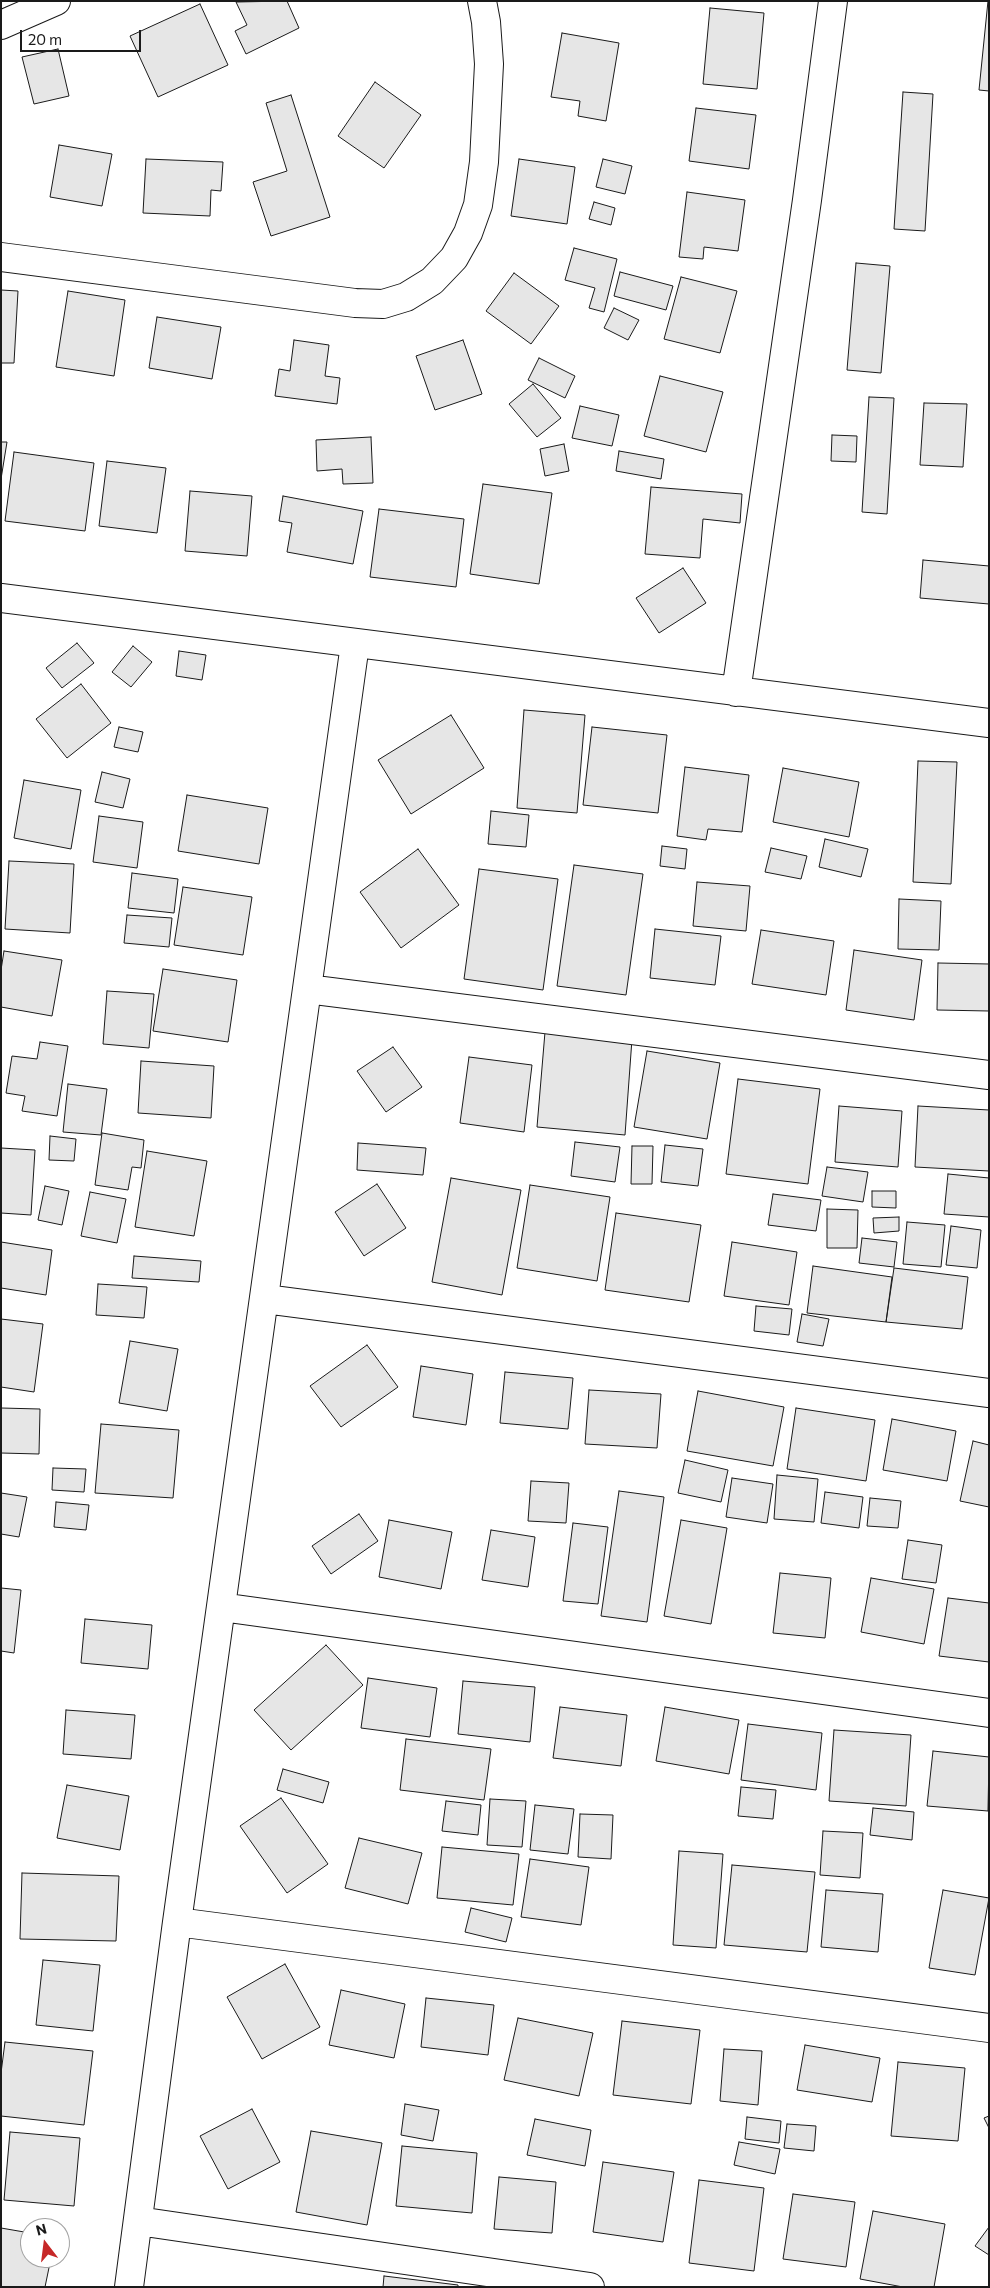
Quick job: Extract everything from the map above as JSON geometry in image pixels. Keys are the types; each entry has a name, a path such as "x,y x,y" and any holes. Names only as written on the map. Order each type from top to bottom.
{"street":[{"path":"1,25 56,1"},
{"path":"1,257 355,303 383,304 406,297 432,281 454,258 468,233 478,205 484,162 489,64 486,22 482,1"},
{"path":"736,692 807,200 833,1"},
{"path":"1,598 989,723"},
{"path":"129,2287 177,1922 355,644"},
{"path":"307,989 989,1075"},
{"path":"265,1299 989,1394"},
{"path":"221,1607 989,1713"},
{"path":"177,1922 989,2028"},
{"path":"138,2221 590,2287"}],"building":[{"path":"287,1 299,28 246,54 235,31 247,25 236,2"},
{"path":"989,1 989,91 979,90"},
{"path":"200,4 228,65 158,97 130,36"},
{"path":"710,8 764,13 757,89 703,84"},
{"path":"562,33 619,43 606,121 578,116 580,101 551,97"},
{"path":"58,49 69,96 34,104 22,57"},
{"path":"375,82 421,115 384,168 338,136"},
{"path":"903,92 933,94 925,231 894,229"},
{"path":"291,95 330,217 271,236 253,182 287,171 266,103"},
{"path":"696,108 756,115 749,169 689,161"},
{"path":"59,145 112,154 102,206 50,197"},
{"path":"146,159 223,162 221,191 211,190 210,216 143,213"},
{"path":"519,159 575,167 567,224 511,216"},
{"path":"603,159 632,166 625,194 596,187"},
{"path":"687,192 745,200 738,251 704,247 703,259 679,257"},
{"path":"594,202 615,208 611,225 589,219"},
{"path":"574,248 617,259 604,312 589,308 595,288 565,280"},
{"path":"856,263 890,266 881,373 847,370"},
{"path":"620,272 673,286 666,310 614,296"},
{"path":"514,273 559,306 531,344 486,311"},
{"path":"681,277 737,291 720,353 664,339"},
{"path":"1,290 18,291 14,363 1,363"},
{"path":"68,291 125,300 114,376 56,367"},
{"path":"614,308 639,320 628,340 604,328"},
{"path":"157,317 221,327 212,379 149,368"},
{"path":"294,340 329,345 325,376 340,378 337,404 275,396 279,369 290,371"},
{"path":"463,340 482,394 435,410 416,356"},
{"path":"539,358 575,376 565,398 528,380"},
{"path":"660,376 723,392 706,452 644,436"},
{"path":"533,384 561,418 537,437 509,404"},
{"path":"869,397 894,398 887,514 862,512"},
{"path":"924,403 967,404 963,467 920,465"},
{"path":"580,406 619,415 612,446 572,438"},
{"path":"832,435 857,436 856,462 831,461"},
{"path":"371,437 373,483 343,484 342,469 317,471 316,440"},
{"path":"1,442 7,442 1,479"},
{"path":"564,444 569,471 545,476 540,449"},
{"path":"619,451 664,459 661,479 616,471"},
{"path":"14,452 94,463 85,531 5,521"},
{"path":"107,461 166,468 157,533 99,526"},
{"path":"483,484 552,493 539,584 470,574"},
{"path":"651,487 742,494 740,523 703,519 700,558 645,554"},
{"path":"190,491 252,496 247,556 185,551"},
{"path":"283,496 363,511 353,564 287,552 292,523 279,521"},
{"path":"379,509 464,519 456,587 370,577"},
{"path":"923,560 989,566 989,604 920,598"},
{"path":"683,568 706,603 659,633 636,598"},
{"path":"77,643 94,663 62,688 46,668"},
{"path":"133,646 152,662 131,687 112,672"},
{"path":"179,651 206,655 202,680 176,676"},
{"path":"81,684 111,723 67,758 36,719"},
{"path":"524,710 585,715 577,813 517,808"},
{"path":"451,715 484,768 411,814 378,760"},
{"path":"119,727 143,732 138,752 114,747"},
{"path":"592,727 667,735 658,813 583,805"},
{"path":"918,761 957,762 951,884 913,882"},
{"path":"685,767 749,775 742,832 708,829 706,840 677,836"},
{"path":"783,768 859,782 849,837 773,822"},
{"path":"102,772 130,779 123,808 95,802"},
{"path":"24,780 81,790 71,849 14,838"},
{"path":"187,795 268,808 259,864 178,851"},
{"path":"491,811 529,815 526,847 488,844"},
{"path":"99,816 143,822 137,868 93,862"},
{"path":"825,839 868,849 861,877 819,867"},
{"path":"662,846 687,849 685,869 660,866"},
{"path":"771,848 807,856 801,879 765,872"},
{"path":"418,849 459,905 401,948 360,892"},
{"path":"9,861 74,864 70,933 5,929"},
{"path":"574,865 643,874 626,995 557,986"},
{"path":"479,869 558,879 543,990 464,979"},
{"path":"132,873 178,879 174,913 128,908"},
{"path":"697,882 750,886 746,931 693,926"},
{"path":"183,887 252,897 243,955 174,945"},
{"path":"899,899 941,901 939,950 898,949"},
{"path":"127,915 172,918 169,947 124,943"},
{"path":"655,929 721,936 715,985 650,978"},
{"path":"761,930 834,941 826,995 752,984"},
{"path":"854,950 922,960 914,1020 846,1010"},
{"path":"4,951 62,960 52,1016 1,1007 1,970"},
{"path":"938,963 989,964 989,1011 937,1010"},
{"path":"163,969 237,980 228,1042 153,1031"},
{"path":"107,991 154,994 149,1048 103,1044"},
{"path":"545,1032 632,1039 625,1135 537,1127"},
{"path":"40,1042 68,1046 57,1116 22,1111 25,1096 6,1093 12,1056 37,1059"},
{"path":"393,1047 422,1087 386,1112 357,1071"},
{"path":"647,1051 720,1063 707,1139 634,1127"},
{"path":"469,1057 532,1065 524,1132 460,1123"},
{"path":"141,1061 214,1066 211,1118 138,1113"},
{"path":"738,1079 820,1089 808,1184 726,1174"},
{"path":"68,1084 107,1089 101,1135 63,1132"},
{"path":"839,1106 902,1111 898,1167 835,1162"},
{"path":"918,1106 989,1110 989,1171 915,1167"},
{"path":"102,1133 144,1140 141,1168 132,1167 128,1190 95,1185"},
{"path":"50,1136 76,1139 74,1161 49,1160"},
{"path":"575,1142 620,1147 615,1182 571,1176"},
{"path":"358,1143 426,1148 423,1175 357,1170"},
{"path":"665,1145 703,1149 698,1186 661,1182"},
{"path":"632,1146 653,1146 652,1184 631,1184"},
{"path":"1,1148 35,1150 31,1215 1,1213"},
{"path":"147,1151 207,1161 194,1236 135,1227"},
{"path":"827,1167 868,1172 863,1202 822,1196"},
{"path":"948,1174 989,1178 989,1217 944,1214"},
{"path":"451,1178 521,1190 502,1295 432,1282"},
{"path":"377,1184 406,1228 364,1256 335,1212"},
{"path":"530,1185 610,1197 597,1281 517,1268"},
{"path":"45,1186 69,1191 62,1225 38,1220"},
{"path":"872,1191 896,1191 896,1208 872,1207"},
{"path":"90,1192 126,1199 117,1243 81,1236"},
{"path":"773,1194 821,1200 816,1231 768,1225"},
{"path":"827,1209 858,1210 857,1248 827,1248"},
{"path":"616,1213 701,1225 689,1302 605,1290"},
{"path":"899,1217 899,1231 874,1233 873,1218"},
{"path":"907,1222 945,1225 941,1267 903,1264"},
{"path":"951,1226 981,1230 977,1268 946,1265"},
{"path":"862,1238 897,1242 894,1267 859,1263"},
{"path":"1,1242 52,1250 46,1295 1,1288"},
{"path":"732,1242 797,1252 789,1305 724,1296"},
{"path":"134,1256 201,1261 199,1282 132,1278"},
{"path":"813,1266 892,1277 886,1322 807,1313"},
{"path":"894,1268 968,1277 962,1329 886,1322"},
{"path":"98,1284 147,1287 144,1318 96,1315"},
{"path":"756,1306 792,1309 789,1335 754,1331"},
{"path":"802,1314 829,1319 823,1346 797,1342"},
{"path":"1,1319 43,1324 34,1392 1,1387"},
{"path":"130,1341 178,1349 167,1411 119,1403"},
{"path":"367,1345 398,1387 341,1427 310,1386"},
{"path":"421,1366 473,1374 466,1425 413,1417"},
{"path":"505,1372 573,1378 568,1429 500,1423"},
{"path":"589,1390 661,1394 657,1448 585,1444"},
{"path":"698,1391 784,1407 773,1466 687,1451"},
{"path":"1,1408 40,1409 39,1454 1,1453"},
{"path":"796,1408 875,1420 866,1481 787,1469"},
{"path":"892,1419 956,1431 947,1481 883,1470"},
{"path":"101,1424 179,1430 173,1498 95,1493"},
{"path":"973,1441 989,1445 989,1507 960,1501"},
{"path":"685,1460 728,1470 721,1502 678,1493"},
{"path":"53,1468 86,1469 84,1492 52,1490"},
{"path":"777,1475 818,1479 814,1522 774,1519"},
{"path":"732,1478 773,1484 767,1523 726,1517"},
{"path":"531,1481 569,1483 566,1523 528,1521"},
{"path":"619,1491 664,1497 647,1622 601,1616"},
{"path":"825,1492 863,1497 859,1528 821,1523"},
{"path":"1,1493 27,1497 19,1537 1,1534"},
{"path":"870,1498 901,1501 898,1528 867,1526"},
{"path":"56,1502 89,1505 86,1530 54,1527"},
{"path":"359,1514 378,1541 331,1574 312,1546"},
{"path":"389,1520 452,1532 441,1589 379,1577"},
{"path":"681,1520 727,1528 711,1624 664,1616"},
{"path":"573,1523 608,1527 598,1604 563,1601"},
{"path":"491,1530 535,1537 528,1587 482,1580"},
{"path":"908,1540 942,1545 936,1583 902,1579"},
{"path":"780,1573 831,1578 825,1638 773,1633"},
{"path":"871,1578 934,1589 924,1644 861,1632"},
{"path":"1,1588 21,1590 14,1653 1,1651"},
{"path":"948,1598 989,1603 989,1662 939,1656"},
{"path":"85,1619 152,1625 148,1669 81,1663"},
{"path":"326,1645 363,1685 291,1750 254,1710"},
{"path":"368,1678 437,1688 430,1737 361,1728"},
{"path":"463,1681 535,1687 530,1742 458,1734"},
{"path":"560,1707 627,1715 621,1766 553,1758"},
{"path":"665,1707 739,1720 729,1774 656,1761"},
{"path":"66,1710 135,1715 131,1759 63,1754"},
{"path":"748,1724 822,1733 816,1790 741,1780"},
{"path":"834,1730 911,1735 906,1806 829,1801"},
{"path":"406,1739 491,1749 484,1800 400,1790"},
{"path":"933,1751 989,1757 988,1811 927,1806"},
{"path":"283,1769 329,1782 323,1803 277,1790"},
{"path":"67,1785 129,1796 120,1850 57,1838"},
{"path":"741,1787 776,1790 773,1819 738,1816"},
{"path":"281,1798 328,1864 287,1893 240,1826"},
{"path":"490,1799 526,1801 522,1847 487,1845"},
{"path":"446,1801 481,1805 478,1835 442,1831"},
{"path":"535,1805 574,1809 568,1854 530,1850"},
{"path":"873,1808 914,1812 912,1840 870,1835"},
{"path":"580,1814 613,1815 611,1859 578,1857"},
{"path":"823,1831 863,1833 860,1878 820,1875"},
{"path":"359,1838 422,1853 408,1904 345,1888"},
{"path":"442,1847 519,1854 513,1905 437,1898"},
{"path":"679,1851 723,1854 716,1948 673,1945"},
{"path":"530,1859 589,1867 581,1925 521,1917"},
{"path":"732,1865 815,1872 807,1952 724,1945"},
{"path":"22,1873 119,1876 116,1941 20,1939"},
{"path":"826,1890 883,1894 878,1952 821,1947"},
{"path":"943,1890 989,1898 975,1975 929,1968"},
{"path":"471,1908 512,1918 506,1942 465,1932"},
{"path":"43,1960 100,1965 93,2031 36,2025"},
{"path":"285,1964 320,2027 262,2059 227,1997"},
{"path":"341,1990 405,2004 394,2058 329,2045"},
{"path":"426,1998 494,2005 488,2055 421,2047"},
{"path":"518,2018 593,2033 579,2096 504,2080"},
{"path":"622,2021 700,2030 691,2104 613,2095"},
{"path":"5,2042 93,2051 84,2125 1,2116 1,2073"},
{"path":"805,2045 880,2058 872,2102 797,2090"},
{"path":"724,2049 762,2051 758,2105 720,2101"},
{"path":"898,2062 965,2068 958,2141 891,2136"},
{"path":"405,2104 439,2110 433,2141 401,2135"},
{"path":"252,2109 280,2162 228,2189 200,2136"},
{"path":"989,2116 989,2128 984,2118"},
{"path":"747,2117 781,2121 779,2143 745,2139"},
{"path":"535,2119 591,2130 585,2166 527,2155"},
{"path":"787,2124 816,2126 814,2151 784,2148"},
{"path":"311,2131 382,2143 367,2225 296,2212"},
{"path":"10,2132 80,2138 74,2206 4,2200"},
{"path":"739,2142 780,2149 775,2174 734,2165"},
{"path":"402,2146 477,2153 472,2213 396,2206"},
{"path":"603,2162 674,2172 663,2242 593,2232"},
{"path":"499,2177 556,2182 552,2233 494,2229"},
{"path":"699,2180 764,2188 754,2271 689,2263"},
{"path":"793,2194 855,2202 846,2267 783,2259"},
{"path":"873,2211 945,2224 934,2287 903,2287 860,2279"},
{"path":"989,2227 989,2255 975,2246"},
{"path":"1,2228 20,2231 20,2268 49,2268 45,2287 1,2287"},
{"path":"384,2276 458,2285 458,2287 383,2287"}]}
